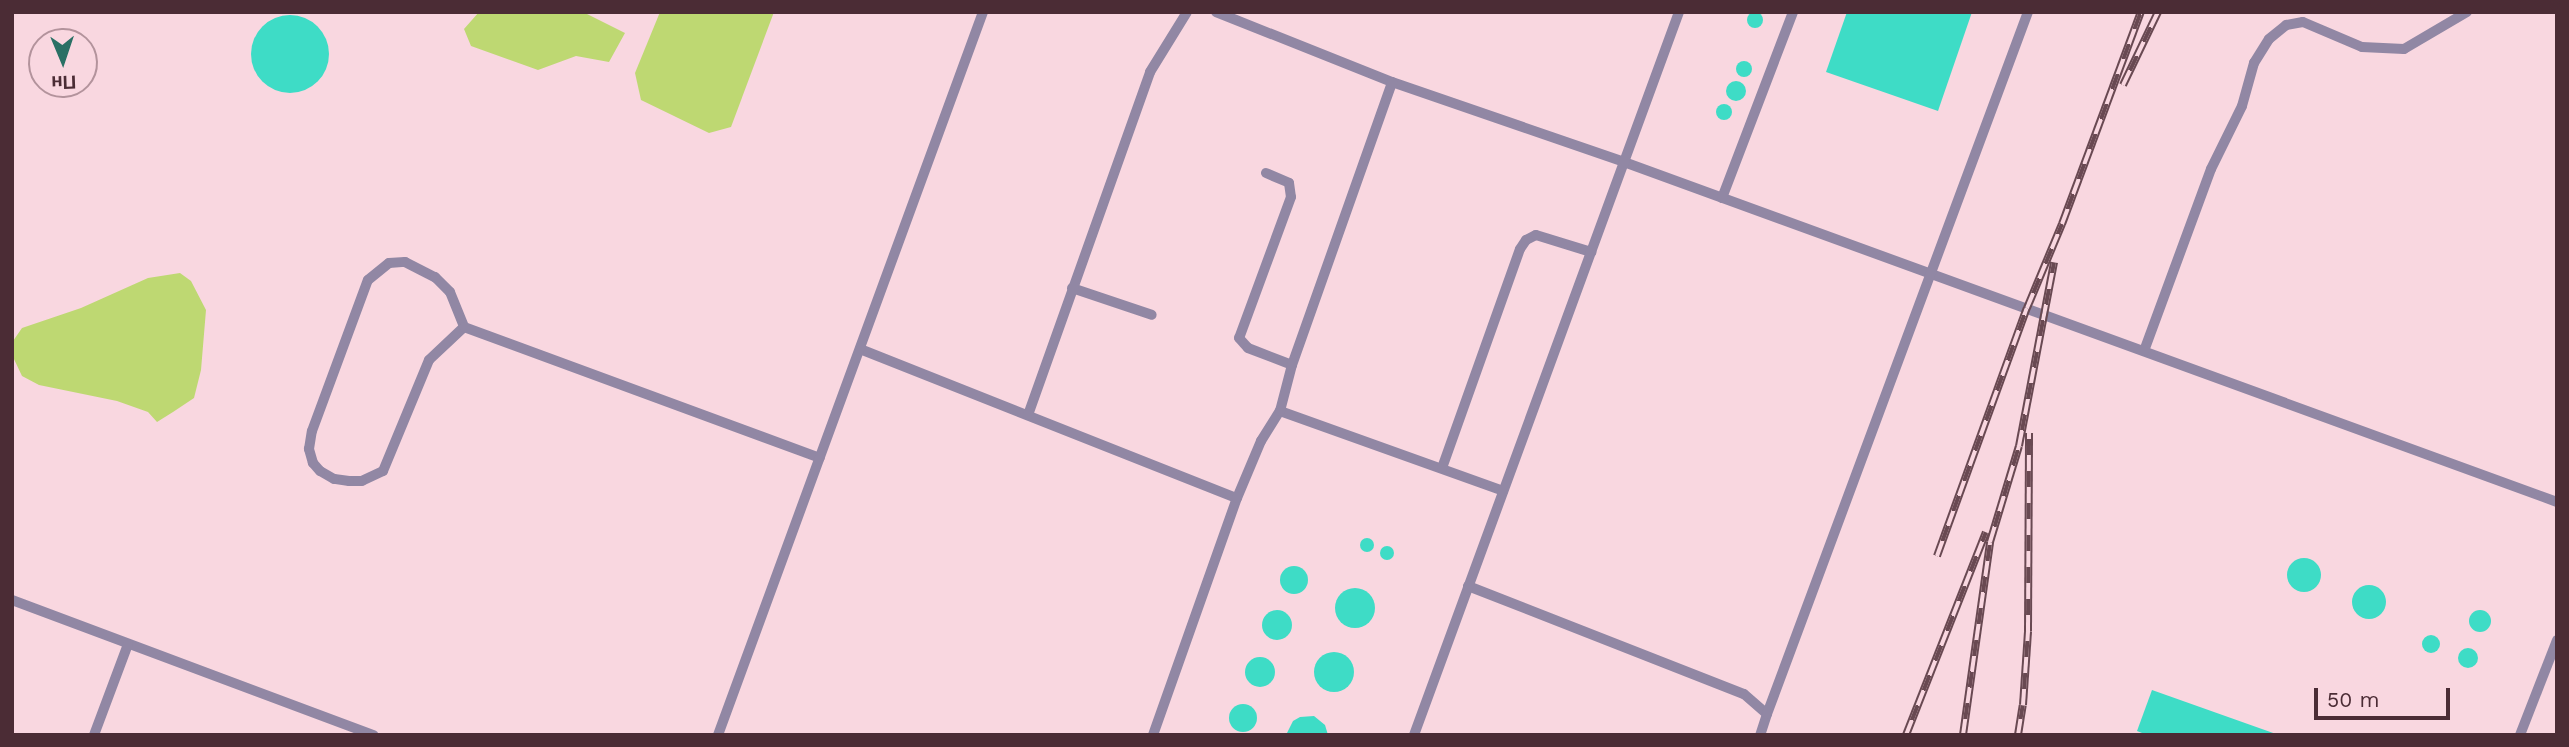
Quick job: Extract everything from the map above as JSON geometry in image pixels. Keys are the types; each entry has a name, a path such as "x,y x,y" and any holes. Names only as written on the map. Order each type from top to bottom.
{"lane":[{"path":"718,735 983,12"},
{"path":"1028,415 1150,72 1187,12"},
{"path":"1216,12 1392,82 1624,162 2557,502"},
{"path":"1414,735 1679,12"},
{"path":"1722,198 1793,12"},
{"path":"1760,735 2028,12"},
{"path":"2144,351 2211,169 2242,106 2254,63 2269,39 2286,25 2303,22 2362,47 2404,49 2466,12"},
{"path":"1153,735 1237,498 1261,441 1280,411 1292,365 1392,82"},
{"path":"1266,173 1289,183 1291,197 1239,338 1248,348 1292,365"},
{"path":"1442,468 1520,249 1526,240 1536,235 1591,252"},
{"path":"464,327 429,360 383,471 362,481 349,481 334,480 320,471 313,463 309,449 312,431 368,280 389,263 405,262 435,277 450,292 464,327 820,458"},
{"path":"1072,288 1152,315"},
{"path":"860,349 1237,498"},
{"path":"1280,411 1503,491"},
{"path":"1468,586 1744,694 1768,714"},
{"path":"12,600 374,735"},
{"path":"2520,735 2557,640"},
{"path":"94,735 128,644"}],"shaded area":[{"path":"479,12 583,12 625,33 609,62 576,56 538,70 471,46 464,29"},
{"path":"660,12 774,12 731,127 709,133 641,100 635,73"},
{"path":"180,273 191,281 206,310 201,370 194,398 173,412 157,422 148,412 117,401 39,385 22,376 13,357 13,341 22,328 81,308 148,278"}],"building":[{"path":"1755,12 1763,20 1755,28 1747,20"},
{"path":"1847,12 1972,12 1938,111 1826,72"},
{"path":"282,15 298,15 312,21 323,32 329,46 329,62 323,76 312,87 298,93 282,93 268,87 257,76 251,62 251,46 257,32 268,21"},
{"path":"1741,61 1747,61 1752,69 1750,75 1741,77 1736,72 1736,66"},
{"path":"1736,81 1743,84 1746,91 1743,98 1736,101 1729,98 1726,91 1729,84"},
{"path":"1724,104 1732,112 1724,120 1716,112"},
{"path":"1367,538 1372,540 1372,550 1367,552 1362,550 1360,545 1362,540"},
{"path":"1387,546 1392,548 1392,558 1387,560 1382,558 1380,553 1382,548"},
{"path":"2304,558 2316,563 2321,575 2316,587 2304,592 2292,587 2287,575 2292,563"},
{"path":"1294,566 1304,570 1308,580 1304,590 1294,594 1284,590 1280,580 1284,570"},
{"path":"2369,585 2381,590 2386,602 2381,614 2369,619 2357,614 2352,602 2357,590"},
{"path":"1355,588 1363,589 1369,594 1374,600 1374,616 1369,622 1363,627 1355,628 1347,627 1341,622 1336,616 1335,608 1336,600 1341,594 1347,589"},
{"path":"1277,610 1283,611 1291,619 1291,631 1283,639 1277,640 1271,639 1263,631 1262,625 1263,619 1271,611"},
{"path":"2476,610 2484,610 2491,617 2491,625 2484,632 2476,632 2469,625 2469,617"},
{"path":"2427,635 2435,635 2440,644 2438,651 2427,653 2422,648 2422,640"},
{"path":"2468,648 2475,651 2478,658 2475,665 2468,668 2461,665 2458,658 2461,651"},
{"path":"1334,652 1342,653 1348,658 1353,664 1353,680 1348,686 1342,691 1334,692 1326,691 1320,686 1315,680 1314,672 1315,664 1320,658 1326,653"},
{"path":"1260,657 1271,661 1275,672 1271,683 1260,687 1249,683 1245,672 1249,661"},
{"path":"2152,690 2276,735 2147,735 2137,731"},
{"path":"1243,704 1253,708 1257,718 1253,728 1243,732 1233,728 1229,718 1233,708"},
{"path":"1314,716 1325,725 1328,735 1286,735 1293,721 1300,717"}],"railway":[{"path":"1937,556 2027,308 2062,224 2141,12"},
{"path":"2123,85 2158,12"},
{"path":"1963,735 1990,542 2019,446 2054,262"},
{"path":"2018,735 2023,705 2028,631 2029,433"},
{"path":"1906,735 1986,532"}]}
